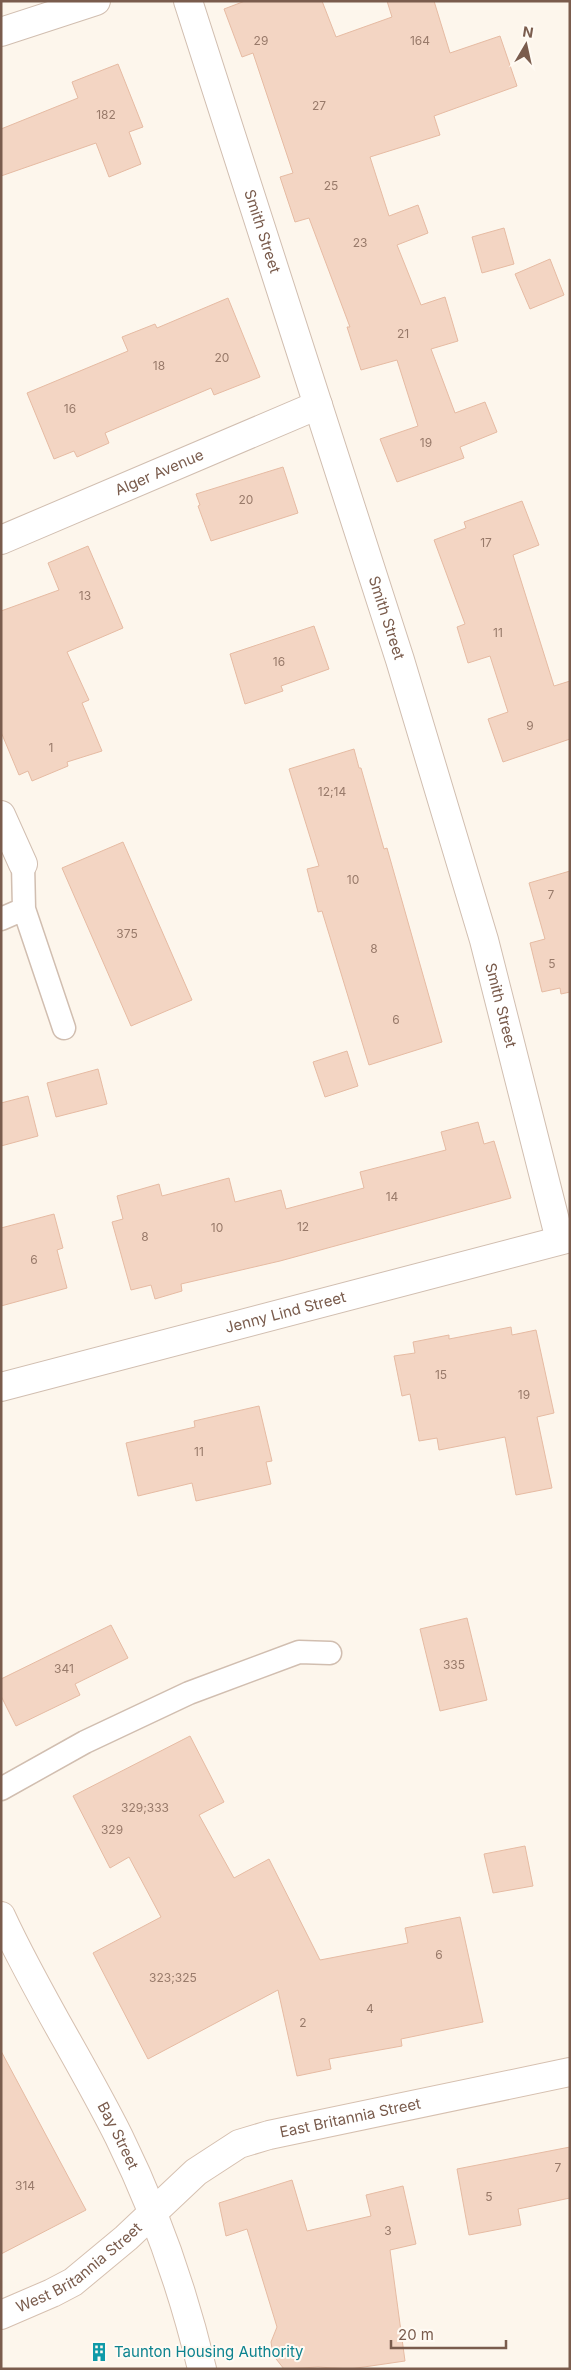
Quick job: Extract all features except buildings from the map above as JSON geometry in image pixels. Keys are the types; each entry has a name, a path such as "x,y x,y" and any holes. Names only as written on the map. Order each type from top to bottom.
{"street":[{"path":"1,32 96,1"},
{"name":"Smith Street","path":"188,1 400,660 484,940 565,1239"},
{"name":"Alger Avenue","path":"1,540 318,405"},
{"path":"1,815 23,864"},
{"name":"Jenny Lind Street","path":"1,1387 565,1239"},
{"name":"Bay Street","path":"2,1919 119,2138 153,2212 195,2338 202,2369"},
{"name":"East Britannia Street","path":"153,2212 196,2172 239,2144 269,2135 570,2072"},
{"name":"West Britannia Street","path":"1,2315 73,2282 119,2244 153,2212"}],"lane":[{"path":"23,864 24,909 64,1028"},
{"path":"1,920 24,909"},
{"path":"1,1789 85,1742 189,1693 300,1652 330,1653"}],"place":[{"name":"Taunton Housing Authority","path":"99,2352"}]}
